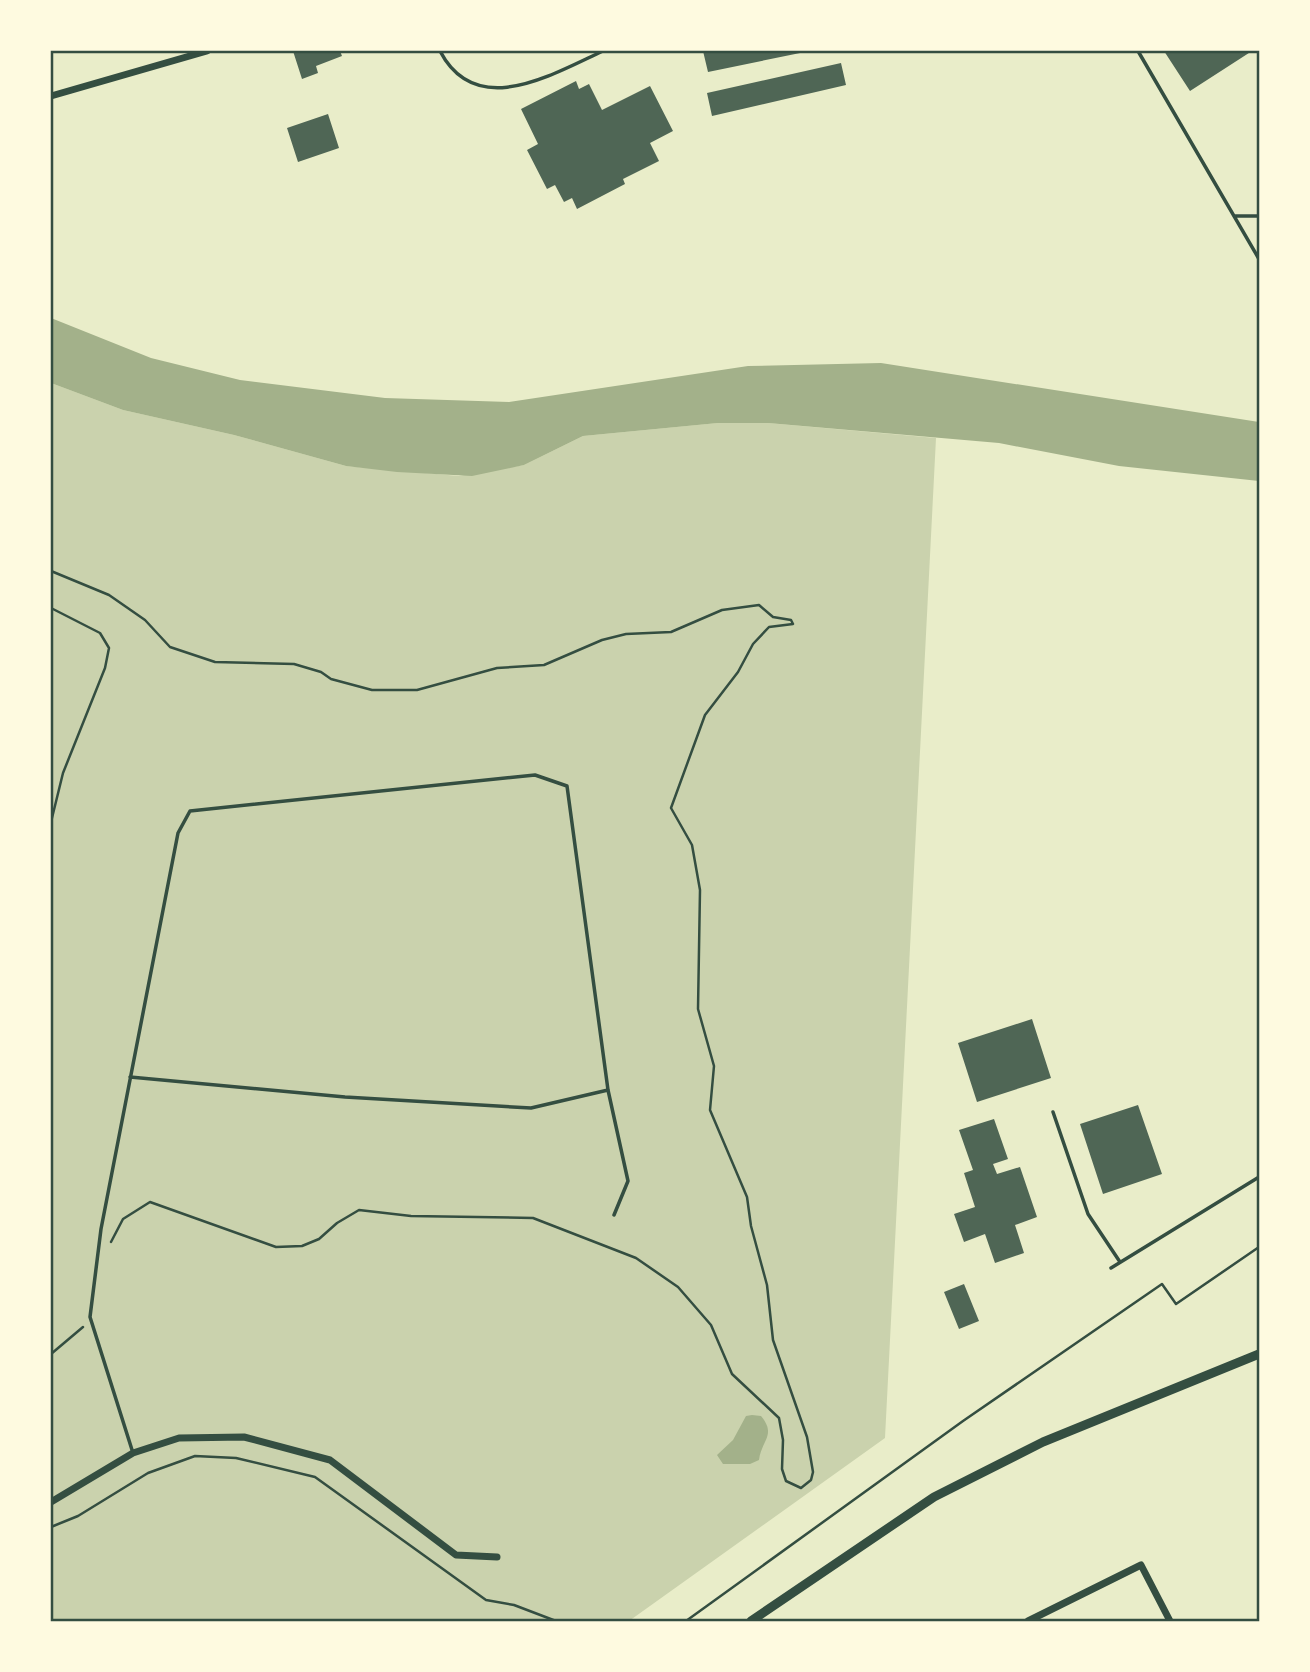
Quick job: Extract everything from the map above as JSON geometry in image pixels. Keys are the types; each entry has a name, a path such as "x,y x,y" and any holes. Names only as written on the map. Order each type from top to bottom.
{"street":[{"path":"51,96 206,51"},
{"path":"751,1621 934,1497 1043,1441 1259,1354"},
{"path":"51,1502 133,1452 178,1438 244,1437 330,1460 456,1555 497,1557"},
{"path":"1028,1621 1141,1565 1170,1621"}],"lane":[{"path":"440,51 450,70 461,79 491,89 510,88 556,73 603,51"},
{"path":"1138,51 1259,259"},
{"path":"1234,216 1259,216"},
{"path":"133,1452 90,1317 101,1229 178,833 190,811 535,775 567,786 608,1090 628,1181 614,1215"},
{"path":"130,1077 345,1097 531,1108 608,1090"},
{"path":"1052,1112 1088,1214 1120,1263"},
{"path":"1111,1268 1259,1177"}],"path":[{"path":"51,571 109,595 145,620 170,647 215,662 294,664 321,672 331,679 372,690 418,690 497,668 544,665 602,640 626,634 671,632 722,610 759,605 773,617 792,620 793,624 788,627 769,627 753,644 738,672 705,715 671,808 692,845 700,890 698,1009 714,1066 710,1110 747,1197 751,1226 767,1285 773,1340 791,1398 801,1414 813,1472 811,1480 802,1488 786,1481 782,1469 783,1440 779,1418 732,1374 711,1325 678,1287 636,1258 533,1218 411,1216 359,1210 337,1223 319,1239 302,1246 276,1247 150,1202 123,1219 111,1242"},
{"path":"51,608 100,633 109,648 105,668 63,773 51,822 51,892"},
{"path":"686,1621 963,1421 1162,1284 1176,1304 1259,1247"},
{"path":"51,1354 78,1333 90,1317"},
{"path":"51,1527 78,1516 148,1473 195,1456 236,1458 314,1477 486,1600 514,1605 556,1621"}],"shaded area":[{"path":"51,318 151,358 240,380 385,398 509,402 748,366 881,363 1259,422 1259,481 1119,466 999,443 768,423 718,423 583,436 524,465 472,476 346,466 234,435 123,410 51,383"},
{"path":"51,383 123,410 234,435 346,466 459,476 524,465 583,436 718,423 768,423 936,438 885,1438 629,1621 51,1621"},
{"path":"746,1416 761,1416 768,1428 759,1460 750,1464 723,1464 717,1455 733,1440"}],"building":[{"path":"293,51 340,51 342,56 316,66 318,73 302,79"},
{"path":"703,51 805,51 805,52 708,72"},
{"path":"1164,51 1252,51 1190,91"},
{"path":"841,63 846,85 712,116 707,93"},
{"path":"576,81 579,89 589,84 602,110 650,86 673,131 650,143 659,161 623,179 625,184 577,209 572,198 564,202 555,185 547,189 527,150 538,144 521,109"},
{"path":"328,114 339,148 298,162 287,128"},
{"path":"1032,1019 1051,1078 977,1102 958,1043"},
{"path":"1138,1105 1162,1174 1103,1194 1080,1124"},
{"path":"994,1119 1008,1159 993,1164 997,1174 1020,1167 1037,1217 1015,1225 1024,1253 995,1263 985,1234 964,1242 954,1214 975,1207 964,1173 973,1170 959,1130"},
{"path":"964,1284 979,1321 959,1329 944,1292"}]}
